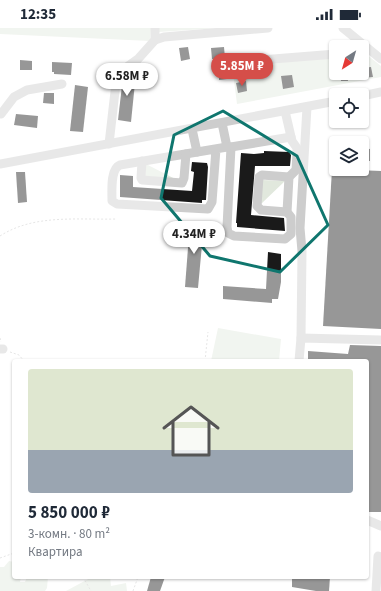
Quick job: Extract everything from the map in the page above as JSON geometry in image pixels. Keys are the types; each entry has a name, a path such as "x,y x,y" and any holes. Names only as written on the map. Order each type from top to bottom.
{"street":[{"path":"155,28 155,40"},
{"path":"109,144 117,74 138,59 155,40 164,37 268,28"},
{"path":"343,28 381,59"},
{"path":"236,62 329,55"},
{"path":"0,115 14,97 27,90 62,84"},
{"path":"369,95 381,92"},
{"path":"0,164 329,102"},
{"path":"299,359 301,338 302,251 300,228 307,107"},
{"path":"222,123 229,147 226,227 228,233 234,236 288,238 291,234 292,220 287,212 289,177 296,170 297,152 291,137 286,111"},
{"path":"192,129 196,152"},
{"path":"216,149 212,202 211,206 204,210 114,204 112,199 115,169 120,165 196,152 291,137"},
{"path":"142,161 142,180 182,183 184,178 186,154"},
{"path":"287,212 259,210 257,206 260,176 289,177"},
{"path":"301,338 381,340"},
{"path":"369,521 381,526"},
{"path":"376,591 378,556 381,557"}],"path":[{"path":"0,236 11,228 41,220 116,219"},
{"path":"205,359 208,332"},
{"path":"0,558 12,552"},
{"path":"84,579 91,591"},
{"path":"133,591 137,579"}],"highlighted area":[{"path":"223,111 297,156 328,225 280,272 210,256 161,198 174,135"}],"shaded area":[{"path":"0,28 151,28 150,41 0,34"},
{"path":"158,28 220,28 158,32"},
{"path":"369,56 381,66 381,77 369,79"},
{"path":"329,58 329,80 365,80 237,104 232,65"},
{"path":"146,164 179,181 145,178"},
{"path":"262,180 285,181 261,204"},
{"path":"218,328 281,339 279,359 211,359"},
{"path":"9,561 12,562 12,579 21,579 20,582 25,582 26,579 48,579 47,588 45,591 0,591 0,567 4,567"},
{"path":"88,579 110,579 111,586 126,583 127,591 66,591"}],"building":[{"path":"188,47 190,59 181,61 179,48"},
{"path":"224,47 225,58 212,59 211,48"},
{"path":"20,60 32,61 32,70 20,70"},
{"path":"52,62 72,63 71,75 54,74 54,72 52,72"},
{"path":"369,67 371,67 373,77 369,77"},
{"path":"227,69 227,79 219,80 219,70"},
{"path":"130,72 136,73 131,122 118,120 123,77"},
{"path":"292,75 294,87 283,89 281,76"},
{"path":"246,81 247,91 238,93 236,83"},
{"path":"75,85 88,87 83,132 70,131"},
{"path":"44,93 54,93 54,104 43,103"},
{"path":"16,114 38,116 37,128 14,125"},
{"path":"369,149 370,149 369,161"},
{"path":"264,151 289,152 291,155 290,166 255,166 251,215 284,218 285,231 237,227 236,223 241,153 254,154 264,153"},
{"path":"192,162 207,163 208,167 206,200 202,200 202,203 120,197 120,175 133,176 133,187 192,191 194,172 191,171"},
{"path":"369,171 381,171 381,329 323,326 332,176 369,176"},
{"path":"16,172 25,172 27,202 18,203"},
{"path":"190,222 204,223 198,288 185,287"},
{"path":"268,252 281,254 281,282 278,299 272,299 272,303 223,299 223,286 266,289"},
{"path":"350,345 381,346 381,512 369,512 369,359 308,359 308,351 348,354"},
{"path":"150,579 164,579 160,591 147,591"},
{"path":"292,579 330,579 329,591 316,591 292,587"}]}
